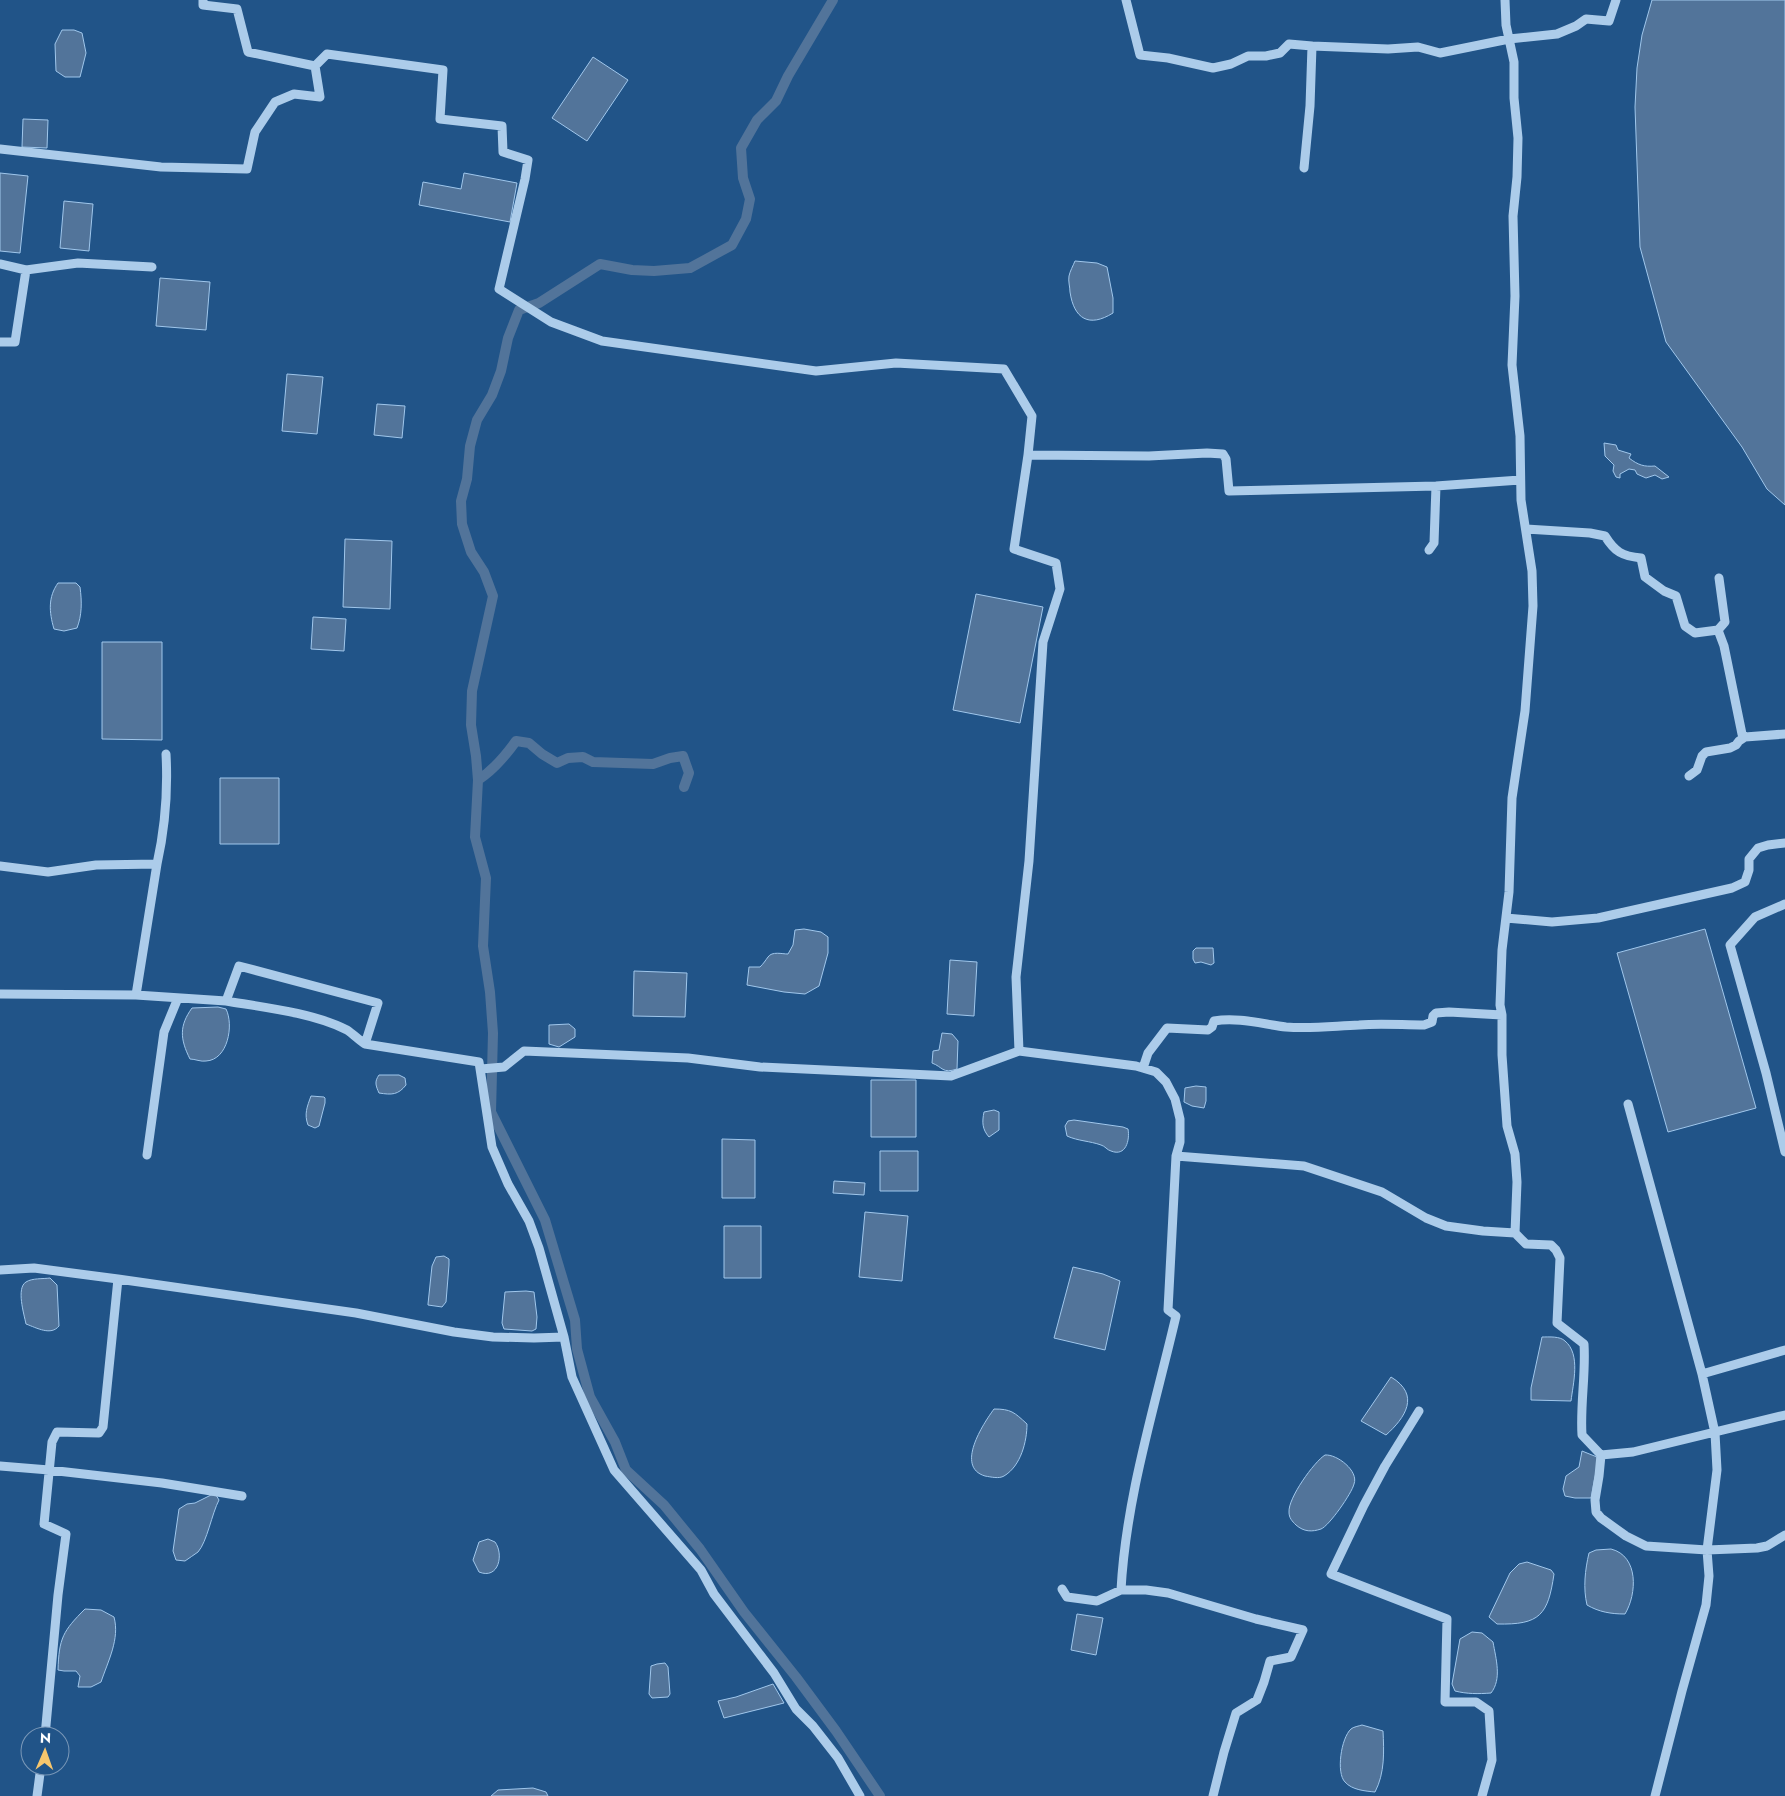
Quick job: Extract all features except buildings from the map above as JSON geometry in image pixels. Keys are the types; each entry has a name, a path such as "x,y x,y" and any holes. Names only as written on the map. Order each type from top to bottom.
{"street":[{"path":"204,0 203,5 237,9 248,52 315,66"},
{"path":"1126,0 1140,55 1168,58 1213,68 1231,64 1248,56 1266,56 1280,53 1289,44 1388,49 1418,47 1440,54 1509,39 1558,34 1586,19 1610,21 1616,0"},
{"path":"1505,0 1506,25 1514,62 1514,98 1518,138 1513,216 1515,296 1512,365 1520,436 1520,480 1532,571 1534,606 1525,710 1512,798 1509,892 1502,950 1500,1005 1507,1126 1515,1154 1517,1182 1515,1233"},
{"path":"1304,168 1310,106 1312,46"},
{"path":"315,66 327,54 443,70 440,119 502,126 503,152 528,160 499,289 550,322 602,341 816,371 896,363 1004,370 1032,416 1014,550 1056,563 1060,589 1043,642 1029,861 1016,976 1019,1051"},
{"path":"0,148 161,167 247,169 255,132 275,102 294,94 320,97 315,66"},
{"path":"0,264 26,270 78,263 152,267"},
{"path":"0,342 15,342 26,270"},
{"path":"1028,455 1149,456 1218,453 1223,454 1226,459 1229,491 1436,486 1520,480"},
{"path":"1429,550 1434,543 1436,486"},
{"path":"1526,528 1590,533 1604,536 1613,549 1628,557 1641,558 1645,577 1664,591 1676,596 1685,626 1695,633 1718,630 1725,622 1719,578"},
{"path":"1718,630 1724,646 1742,734 1745,737"},
{"path":"1689,776 1697,770 1702,756 1706,752 1730,748 1745,737 1785,734"},
{"path":"136,995 164,826 167,778 166,754"},
{"path":"1506,918 1552,922 1598,918 1732,888 1745,882 1750,859 1758,848 1785,843"},
{"path":"0,866 48,872 96,866 158,864"},
{"path":"1785,904 1755,917 1730,945 1766,1073 1785,1152"},
{"path":"226,1002 239,966 378,1003 365,1044"},
{"path":"0,994 136,995 226,1002 287,1012 328,1023 347,1031 365,1044 479,1062 492,1148 536,1239 564,1337 572,1377 614,1470 700,1570 714,1594 774,1673 796,1709 814,1726 838,1758 860,1796"},
{"path":"147,1155 164,1032 178,998"},
{"path":"1143,1068 1148,1053 1167,1028 1208,1030 1212,1027 1214,1021 1248,1021 1286,1027 1324,1028 1360,1025 1424,1026 1432,1022 1432,1016 1442,1012 1502,1015"},
{"path":"481,1069 504,1067 524,1050 688,1058 760,1067 951,1076 1019,1051 1143,1068 1156,1072 1166,1082 1175,1099 1180,1119 1180,1142 1176,1156 1168,1310 1176,1316 1141,1453 1122,1563 1121,1590"},
{"path":"1628,1104 1702,1374 1715,1432 1717,1470 1707,1550 1710,1576 1706,1605 1655,1796"},
{"path":"1176,1156 1304,1166 1382,1192 1426,1218 1446,1226 1515,1233 1526,1244 1551,1245 1560,1258 1557,1323 1584,1344 1582,1435 1601,1454 1633,1452 1785,1415"},
{"path":"0,1270 34,1268 118,1279 356,1313 454,1332 493,1337 564,1337"},
{"path":"45,1726 66,1534 44,1524 52,1442 57,1432 99,1433 103,1426 118,1279"},
{"path":"1702,1374 1785,1350"},
{"path":"1419,1411 1368,1497 1331,1574 1448,1619 1445,1702 1476,1702 1488,1710 1492,1760 1482,1796"},
{"path":"1601,1454 1595,1500 1596,1512 1626,1536 1646,1546 1707,1550 1758,1548 1767,1546 1785,1535"},
{"path":"0,1466 162,1483 242,1496"},
{"path":"1062,1589 1067,1597 1097,1601 1121,1590 1146,1590 1168,1593 1256,1619 1303,1630 1292,1657 1270,1661 1257,1700 1236,1714 1213,1796"},
{"path":"38,1796 40,1776"}],"water":[{"path":"1652,0 1785,0 1785,505 1767,489 1742,447 1666,342 1640,247 1635,107 1637,68 1642,35"},
{"path":"62,30 74,30 82,33 86,53 80,77 65,77 56,71 55,44"},
{"path":"593,57 628,80 587,141 552,118"},
{"path":"23,119 48,120 47,148 22,147"},
{"path":"0,173 28,176 20,253 0,251"},
{"path":"464,173 517,183 510,222 419,205 423,182 461,189"},
{"path":"64,201 93,204 89,251 60,248"},
{"path":"1075,261 1097,263 1107,267 1113,298 1113,313 1104,318 1090,320 1084,318 1075,309 1070,292 1069,274"},
{"path":"160,278 210,282 206,330 156,326"},
{"path":"287,374 323,377 317,434 282,431"},
{"path":"377,404 405,406 402,438 374,435"},
{"path":"1604,443 1616,445 1618,450 1631,454 1629,458 1635,462 1644,466 1655,466 1669,477 1662,479 1655,475 1646,478 1637,474 1635,470 1629,469 1620,474 1620,478 1616,477 1613,471 1614,465 1605,456"},
{"path":"345,539 392,541 390,609 343,607"},
{"path":"58,583 76,583 80,587 81,608 77,628 64,631 54,629 50,605 52,594"},
{"path":"976,594 1043,607 1020,723 953,710"},
{"path":"313,617 346,619 344,651 311,649"},
{"path":"102,642 162,642 162,740 102,739"},
{"path":"220,778 279,778 279,844 220,844"},
{"path":"804,929 821,932 828,937 828,953 819,986 805,994 747,985 749,967 760,967 772,954 788,954 793,945 795,930"},
{"path":"1705,929 1756,1108 1668,1132 1617,953"},
{"path":"1196,948 1213,948 1214,963 1211,965 1201,962 1195,963 1193,951"},
{"path":"950,960 977,962 974,1016 947,1014"},
{"path":"634,971 687,973 685,1017 633,1016"},
{"path":"218,1007 226,1009 228,1016 229,1032 224,1048 220,1055 214,1059 204,1061 190,1059 184,1045 182,1033 188,1015 192,1008"},
{"path":"569,1024 575,1029 575,1037 559,1047 549,1044 549,1025"},
{"path":"942,1033 952,1034 958,1041 957,1069 948,1071 932,1063 933,1051 939,1050"},
{"path":"379,1075 399,1075 405,1078 406,1085 394,1094 379,1093 376,1080"},
{"path":"871,1080 916,1080 916,1137 871,1137"},
{"path":"1206,1087 1204,1108 1192,1106 1184,1102 1185,1088"},
{"path":"311,1096 325,1098 319,1126 315,1128 308,1125 306,1117"},
{"path":"994,1110 999,1112 999,1130 989,1137 983,1125 984,1112"},
{"path":"1074,1120 1128,1129 1126,1146 1120,1152 1116,1152 1101,1145 1067,1136 1065,1126 1068,1121"},
{"path":"722,1139 755,1140 755,1198 722,1198"},
{"path":"880,1151 918,1151 918,1191 880,1191"},
{"path":"834,1181 865,1183 864,1195 833,1193"},
{"path":"865,1212 908,1216 902,1281 859,1277"},
{"path":"724,1226 761,1226 761,1278 724,1278"},
{"path":"444,1256 449,1259 446,1302 442,1307 428,1305 432,1266 436,1257"},
{"path":"1073,1267 1103,1274 1120,1281 1105,1350 1054,1338"},
{"path":"50,1278 57,1285 59,1326 48,1331 26,1324 21,1295 23,1285 26,1282 34,1279"},
{"path":"505,1292 534,1292 537,1317 536,1329 532,1331 504,1329 502,1323"},
{"path":"1542,1337 1560,1338 1565,1341 1573,1353 1575,1370 1571,1401 1531,1400 1531,1388"},
{"path":"1391,1377 1406,1391 1408,1399 1404,1414 1386,1435 1361,1421"},
{"path":"994,1409 1012,1412 1027,1424 1026,1438 1019,1460 1010,1472 997,1478 985,1476 976,1471 972,1464 974,1445 978,1434"},
{"path":"1582,1451 1597,1457 1598,1461 1591,1498 1565,1496 1563,1489 1566,1476 1579,1467"},
{"path":"1325,1455 1335,1457 1346,1464 1355,1479 1354,1484 1340,1509 1325,1527 1308,1531 1296,1525 1291,1519 1289,1514 1290,1506 1302,1481"},
{"path":"211,1495 216,1495 219,1500 201,1547 198,1552 185,1561 176,1560 173,1551 179,1509"},
{"path":"488,1539 495,1542 498,1547 499,1559 495,1569 486,1574 479,1572 473,1560 479,1542"},
{"path":"1611,1549 1627,1559 1631,1567 1633,1577 1632,1596 1625,1614 1605,1612 1587,1605 1585,1579 1589,1553 1596,1550"},
{"path":"1527,1562 1551,1570 1554,1574 1552,1588 1545,1608 1539,1615 1523,1622 1497,1624 1489,1617 1510,1573 1519,1564"},
{"path":"85,1609 101,1610 114,1617 115,1633 112,1650 101,1682 91,1687 78,1687 80,1676 76,1671 58,1670 61,1642 72,1623"},
{"path":"1077,1614 1103,1618 1096,1655 1071,1650"},
{"path":"1472,1632 1482,1633 1493,1642 1497,1662 1497,1675 1491,1693 1473,1694 1455,1691 1452,1684 1460,1639"},
{"path":"665,1663 668,1667 670,1694 668,1697 652,1698 649,1694 651,1666"},
{"path":"773,1684 784,1703 724,1718 718,1701"},
{"path":"1362,1725 1383,1731 1384,1754 1382,1770 1375,1792 1351,1787 1342,1778 1340,1764 1342,1747 1351,1729"},
{"path":"533,1788 546,1792 548,1796 491,1796 498,1790"}],"waterway":[{"path":"833,0 788,76 776,101 757,120 741,148 743,178 750,199 746,219 732,245 690,268 654,271 632,270 600,264 539,303 519,310 508,338 501,371 492,395 477,420 470,446 467,479 461,501 462,524 471,552 484,572 493,596 472,691 471,725 478,780 475,837 486,878 483,946 490,992 493,1033 491,1112 545,1220 575,1320 577,1349 590,1397 615,1442 626,1470 664,1505 700,1549 744,1612 836,1731 880,1796"},
{"path":"478,780 499,762 516,741 529,743 557,763 568,758 583,757 593,762 653,764 683,756 689,773 684,787"}]}
